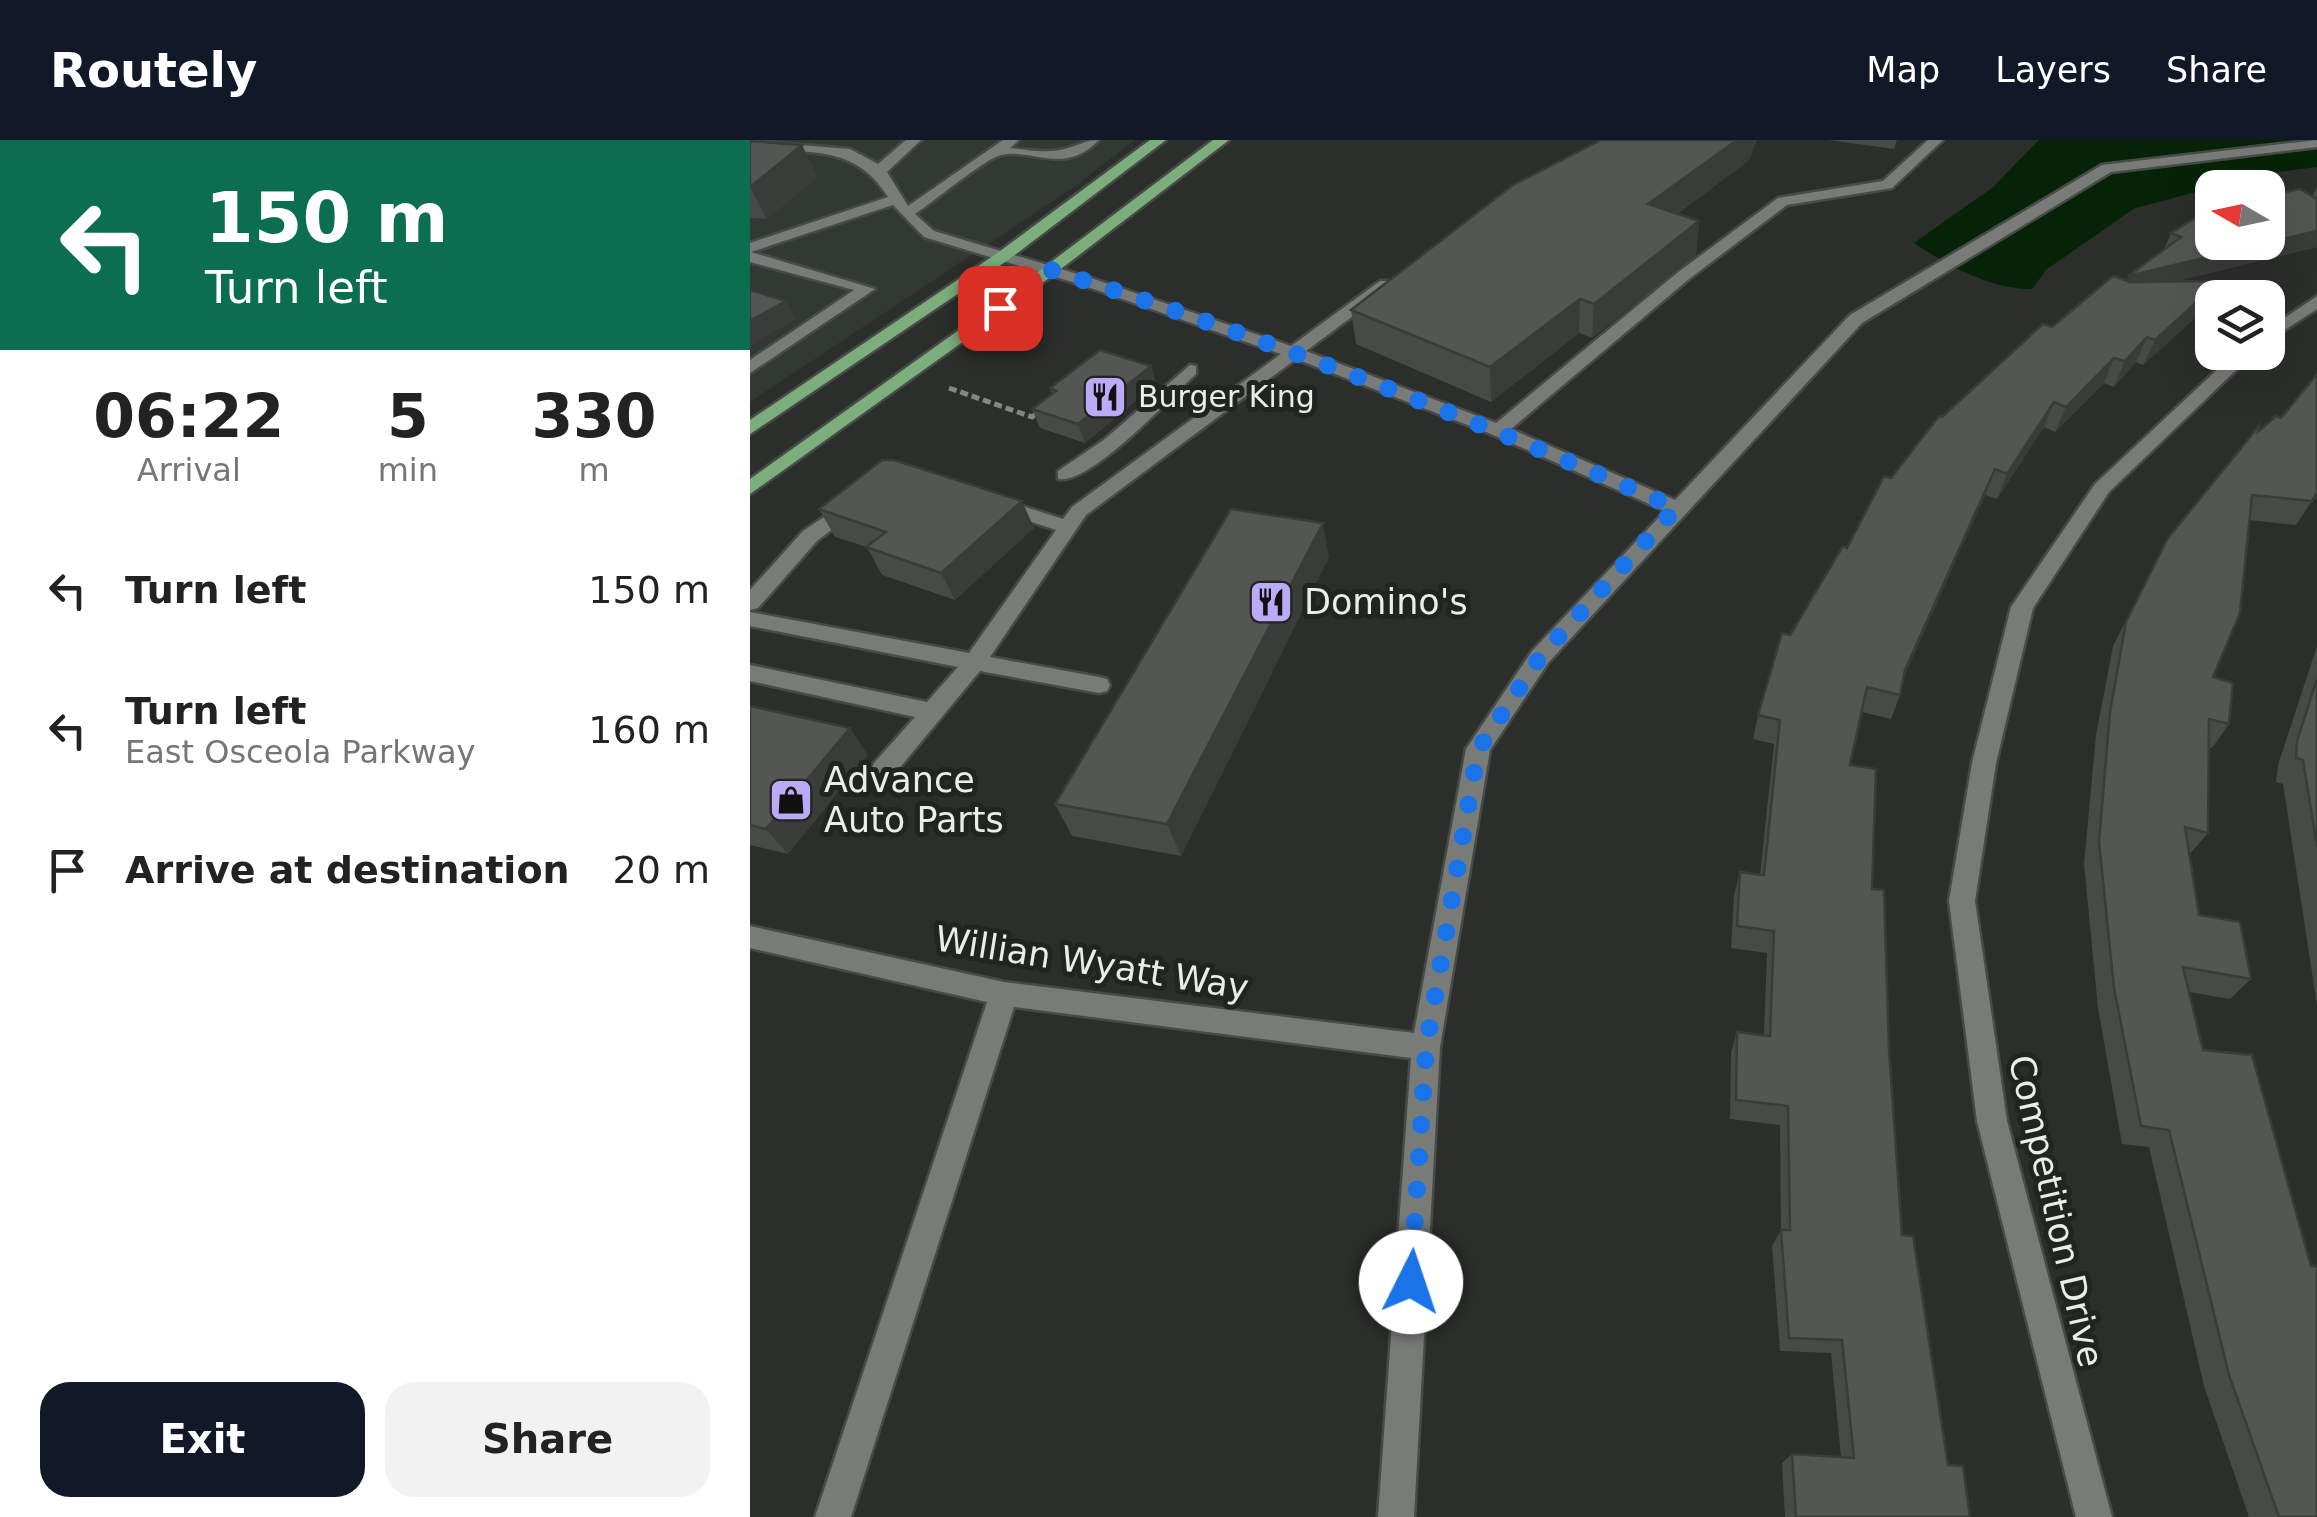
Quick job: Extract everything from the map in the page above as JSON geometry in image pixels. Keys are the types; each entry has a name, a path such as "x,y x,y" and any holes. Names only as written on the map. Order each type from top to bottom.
{"main road":[{"path":"750,428 1002,257 1159,140"},
{"path":"750,488 1051,270 1222,140"}],"street":[{"path":"880,171 914,140"},
{"path":"750,248 902,206 1000,151 1012,140"},
{"path":"1000,151 1056,155 1085,148 1092,140"},
{"path":"1498,430 1683,276 1783,201 1888,185 1936,140"},
{"path":"1396,1517 1426,1048 1478,750 1540,657 1856,318 2107,168 2317,144"},
{"path":"750,145 850,153 880,171 902,206 929,234 1051,270 1293,352 1498,430 1676,508"},
{"path":"750,257 867,289 750,368"},
{"path":"882,770 975,662 1079,511 1400,274"},
{"path":"2285,321 2317,301"},
{"path":"1066,475 1112,443 1190,370"},
{"name":"Competition Drive","path":"2094,1517 1992,1121 1962,901 1984,763 2022,607 2102,488 2228,370"},
{"path":"750,602 810,536 871,490"},
{"path":"983,499 1068,526"},
{"path":"750,619 1099,685"},
{"path":"750,673 932,712"},
{"name":"Willian Wyatt Way","path":"750,938 1004,994 1426,1048"},
{"path":"833,1517 1004,994"}],"path":[{"path":"949,388 1032,418 1046,406"}],"shaded area":[{"path":"750,140 1135,140 1074,187 750,402"},
{"path":"2039,140 2317,140 2317,167 2285,171 2195,170 2195,192 2135,208 2047,269 2032,289 1986,281 1914,243 1992,188"}],"building":[{"path":"1601,140 1737,140 1648,204 1699,221 1594,304 1580,299 1490,367 1351,310 1513,185"},
{"path":"750,141 802,145 750,187"},
{"path":"2300,189 2317,199 2317,231 2285,239 2285,192"},
{"path":"2195,218 2195,260 2128,276 2181,237 2171,233"},
{"path":"2113,276 2130,282 2195,281 2195,304 2155,340 2147,337 2125,361 2114,358 2066,407 2054,402 2007,474 1995,469 1905,670 1900,695 1867,687 1850,765 1876,769 1872,889 1884,890 1889,1049 1902,1235 1913,1236 1948,1465 1963,1466 1970,1517 1796,1517 1792,1454 1854,1458 1842,1340 1789,1338 1781,1230 1790,1230 1788,1106 1736,1100 1737,1032 1770,1036 1774,931 1737,926 1740,872 1764,875 1780,720 1758,715 1782,633 1790,635 1843,546 1847,548 1884,476 1891,478 1939,416 2043,324 2052,327"},
{"path":"750,290 786,301 750,321"},
{"path":"1100,350 1151,366 1078,424 1032,409 1056,391 1050,388"},
{"path":"2317,374 2317,493 2312,501 2252,495 2240,613 2213,677 2233,683 2229,724 2209,719 2208,833 2185,827 2199,915 2240,922 2251,979 2183,967 2203,1050 2252,1055 2311,1266 2317,1266 2317,1517 2279,1517 2229,1375 2169,1130 2141,1126 2114,988 2099,842 2110,712 2126,622 2168,538 2259,426 2258,432 2276,416 2281,418"},
{"path":"882,460 894,460 1022,501 941,573 866,547 886,532 819,509"},
{"path":"1231,509 1323,523 1167,824 1055,804"},
{"path":"2317,679 2317,846 2303,760 2296,758 2297,741"},
{"path":"750,706 850,728 766,829 750,825"}],"place":[{"name":"Burger King","path":"1105,397"},
{"name":"Domino's","path":"1271,602"},
{"name":"Advance Auto Parts","path":"791,800"}],"route":[{"path":"1000,308 1051,270 1293,352 1498,430 1676,508 1540,657 1478,750 1426,1048 1411,1282"}]}
